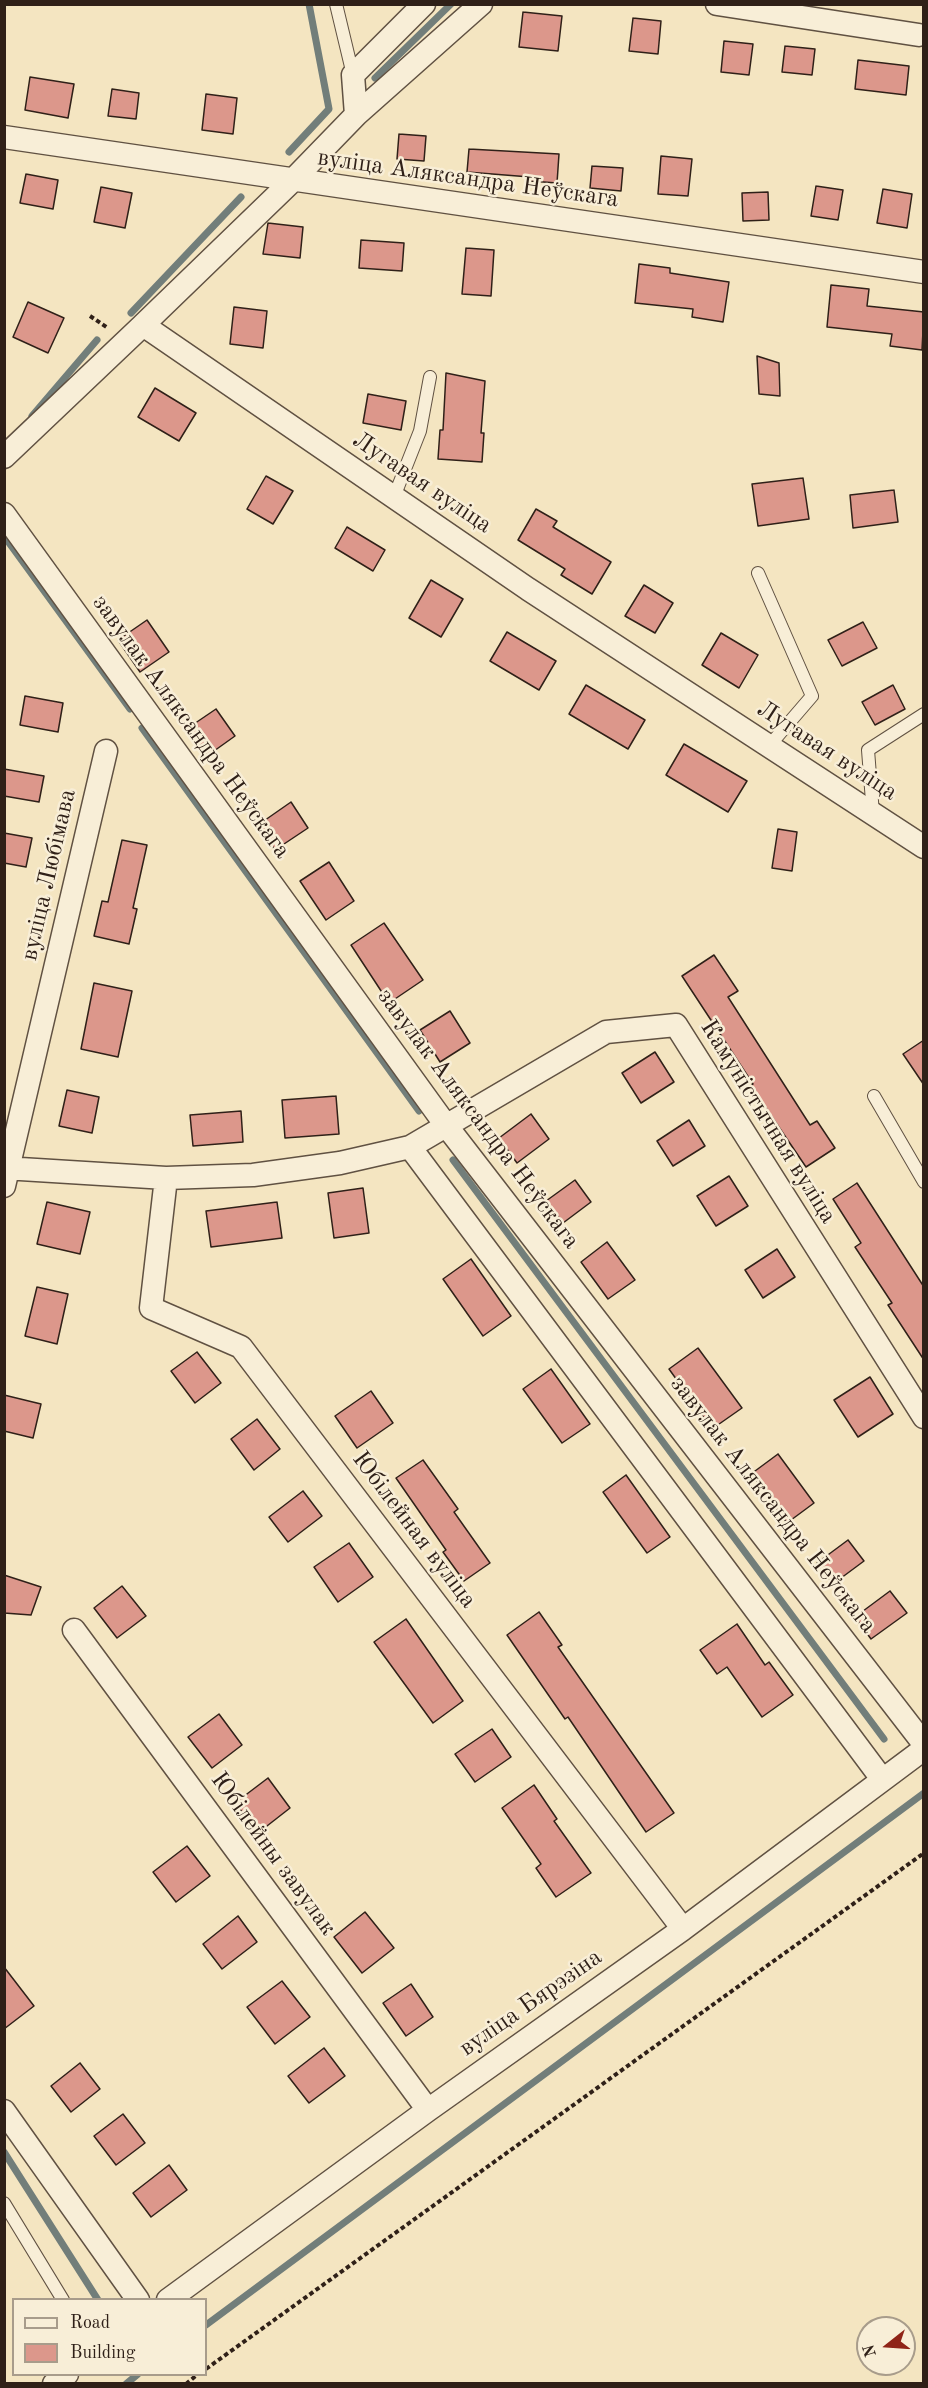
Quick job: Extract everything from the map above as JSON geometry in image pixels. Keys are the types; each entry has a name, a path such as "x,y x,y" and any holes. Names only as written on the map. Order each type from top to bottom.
{"street":[{"path":"356,115 353,75 424,4"},
{"path":"4,457 292,181 356,115 481,4"},
{"path":"717,4 919,35"},
{"name":"вуліца Аляксандра Неўскага","path":"4,137 924,272"},
{"name":"Лугавая вуліца","path":"143,325 528,589 924,847"},
{"name":"завулак Аляксандра Неўскага","path":"4,514 445,1125 924,1744"},
{"name":"вуліца Любімава","path":"6,1174 106,751"},
{"name":"Камуністычная вуліца","path":"6,1174 166,1178 253,1175 340,1163 410,1147 606,1032 676,1025 924,1417"},
{"path":"410,1147 882,1779"},
{"name":"Юбілейная вуліца","path":"166,1178 151,1308 241,1347 683,1929"},
{"name":"Юбілейны завулак","path":"74,1630 428,2109"},
{"name":"вуліца Бярэзіна","path":"171,2298 428,2109 683,1929 924,1749"},
{"path":"4,2111 137,2298"}],"lane":[{"path":"336,4 353,75"},
{"path":"394,497 420,431 430,377"},
{"path":"758,573 812,696 769,746"},
{"path":"873,814 868,750 924,714"},
{"path":"874,1096 924,1182"},
{"path":"4,2203 62,2298"}],"path":[{"path":"207,2368 924,1853"}],"building":[{"path":"523,12 562,16 558,51 519,47"},
{"path":"633,18 661,21 658,54 629,51"},
{"path":"724,41 753,44 749,75 721,72"},
{"path":"785,46 815,49 812,75 782,72"},
{"path":"858,60 909,66 906,95 855,89"},
{"path":"30,77 74,84 68,118 25,110"},
{"path":"112,89 139,93 136,119 108,116"},
{"path":"206,94 237,98 233,134 202,130"},
{"path":"399,134 426,136 424,161 397,159"},
{"path":"469,149 559,154 557,183 530,181 530,177 467,172"},
{"path":"661,156 692,159 688,196 658,194"},
{"path":"592,166 623,168 621,191 590,188"},
{"path":"26,174 58,180 53,209 20,203"},
{"path":"816,186 843,190 838,220 811,216"},
{"path":"101,187 132,193 125,228 94,222"},
{"path":"883,189 912,194 907,228 877,223"},
{"path":"768,192 769,220 743,221 742,193"},
{"path":"268,223 303,227 300,258 263,254"},
{"path":"361,240 404,243 402,271 359,268"},
{"path":"466,248 494,250 491,296 462,294"},
{"path":"639,264 670,268 670,273 729,282 723,322 692,317 693,309 635,303"},
{"path":"831,285 869,289 867,306 924,312 922,350 890,346 892,334 827,327"},
{"path":"28,302 64,318 48,353 13,337"},
{"path":"234,307 267,311 263,348 230,344"},
{"path":"757,356 779,363 780,396 759,394"},
{"path":"446,373 485,381 481,433 484,433 482,462 438,459 440,430 443,430"},
{"path":"155,388 196,413 179,441 138,417"},
{"path":"368,394 406,401 401,430 363,423"},
{"path":"266,476 293,491 273,524 247,509"},
{"path":"803,478 809,519 758,526 752,484"},
{"path":"894,490 898,522 853,528 850,495"},
{"path":"536,509 557,521 553,527 611,562 592,594 561,575 565,569 518,540"},
{"path":"347,527 385,550 373,571 335,548"},
{"path":"431,580 463,599 441,637 409,618"},
{"path":"644,585 673,603 655,633 625,616"},
{"path":"147,620 169,652 140,672 118,640"},
{"path":"863,622 877,648 842,666 828,640"},
{"path":"507,632 556,661 539,690 490,661"},
{"path":"721,633 758,655 739,688 702,665"},
{"path":"586,685 645,720 628,749 569,714"},
{"path":"893,685 905,709 875,725 862,702"},
{"path":"25,696 63,703 58,732 20,725"},
{"path":"216,709 235,736 207,756 188,728"},
{"path":"684,744 747,781 728,812 666,775"},
{"path":"4,769 44,776 39,802 4,796"},
{"path":"291,802 308,828 275,850 258,825"},
{"path":"778,829 797,832 792,871 772,868"},
{"path":"4,833 32,838 26,867 4,863"},
{"path":"122,840 147,845 133,908 137,909 129,944 94,936 102,901 108,902"},
{"path":"329,862 354,901 326,920 300,881"},
{"path":"384,923 423,980 389,1003 351,945"},
{"path":"714,955 738,991 728,997 810,1125 817,1121 835,1148 806,1167 751,1086 753,1084 682,976"},
{"path":"94,983 132,991 118,1057 81,1049"},
{"path":"450,1011 470,1043 440,1062 420,1030"},
{"path":"924,1040 924,1085 903,1054"},
{"path":"655,1052 674,1082 641,1103 622,1073"},
{"path":"67,1090 99,1097 92,1133 59,1126"},
{"path":"336,1096 339,1134 285,1138 282,1100"},
{"path":"241,1111 243,1142 193,1146 190,1115"},
{"path":"531,1114 549,1139 517,1163 499,1138"},
{"path":"689,1120 705,1146 673,1166 657,1141"},
{"path":"729,1176 748,1206 716,1226 697,1196"},
{"path":"575,1180 591,1202 563,1223 546,1201"},
{"path":"857,1183 924,1287 924,1360 888,1305 892,1303 855,1247 861,1243 833,1199"},
{"path":"363,1188 369,1233 334,1238 328,1193"},
{"path":"47,1202 90,1212 80,1254 37,1244"},
{"path":"277,1202 282,1238 211,1247 206,1211"},
{"path":"607,1242 635,1280 608,1299 581,1262"},
{"path":"777,1249 795,1277 763,1298 745,1270"},
{"path":"471,1259 511,1316 483,1336 443,1279"},
{"path":"37,1287 68,1294 57,1344 25,1336"},
{"path":"698,1348 742,1408 712,1429 669,1369"},
{"path":"197,1352 221,1383 195,1403 171,1371"},
{"path":"551,1369 590,1424 562,1443 523,1389"},
{"path":"870,1377 893,1414 858,1437 834,1400"},
{"path":"371,1391 393,1423 357,1448 335,1416"},
{"path":"4,1395 41,1404 33,1438 4,1431"},
{"path":"257,1419 280,1449 254,1470 231,1439"},
{"path":"778,1454 814,1503 787,1523 751,1474"},
{"path":"423,1460 458,1509 454,1512 490,1563 464,1581 443,1552 446,1550 396,1478"},
{"path":"626,1475 670,1537 647,1553 603,1492"},
{"path":"303,1491 322,1516 288,1542 269,1517"},
{"path":"848,1540 864,1561 833,1584 817,1563"},
{"path":"349,1543 373,1577 338,1602 314,1567"},
{"path":"4,1575 41,1587 31,1615 4,1613"},
{"path":"122,1586 146,1616 117,1638 94,1608"},
{"path":"890,1591 907,1613 871,1639 855,1617"},
{"path":"539,1612 562,1645 558,1647 674,1813 646,1832 568,1717 565,1719 507,1635"},
{"path":"406,1619 463,1701 433,1723 374,1642"},
{"path":"737,1624 765,1665 769,1662 793,1695 762,1717 727,1667 717,1674 700,1650"},
{"path":"219,1714 242,1745 212,1768 188,1737"},
{"path":"492,1729 511,1757 475,1782 455,1754"},
{"path":"268,1778 290,1808 258,1833 235,1803"},
{"path":"534,1785 557,1819 554,1821 591,1873 556,1897 536,1868 541,1864 502,1808"},
{"path":"187,1846 210,1876 176,1902 153,1872"},
{"path":"365,1912 394,1948 362,1973 334,1937"},
{"path":"238,1916 257,1942 222,1969 203,1944"},
{"path":"4,1967 34,2006 4,2029"},
{"path":"282,1981 310,2017 275,2044 247,2007"},
{"path":"411,1984 433,2017 406,2036 383,2003"},
{"path":"324,2048 345,2076 309,2103 288,2076"},
{"path":"80,2063 100,2089 71,2112 51,2086"},
{"path":"123,2114 145,2143 116,2165 94,2136"},
{"path":"169,2165 187,2190 151,2217 133,2193"}],"waterway":[{"path":"289,152 329,109 309,4"},
{"path":"375,78 451,4"},
{"path":"131,313 241,197"},
{"path":"32,416 97,340"},
{"path":"4,536 130,709"},
{"path":"142,728 419,1111"},
{"path":"453,1160 884,1739"},
{"path":"207,2324 924,1793"},
{"path":"4,2152 97,2298"},
{"path":"126,2384 136,2376"}]}
